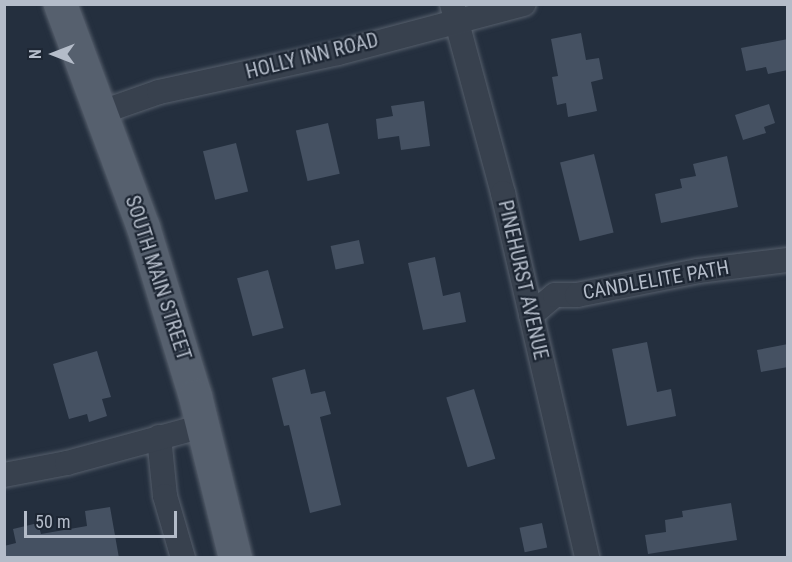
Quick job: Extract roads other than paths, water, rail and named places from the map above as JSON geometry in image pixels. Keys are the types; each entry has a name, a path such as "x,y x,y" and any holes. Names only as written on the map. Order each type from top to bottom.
{"main road":[{"name":"SOUTH MAIN STREET","path":"60,4 143,227 203,426 235,558"}],"street":[{"name":"HOLLY INN ROAD","path":"102,112 159,92 454,13 524,4"},
{"name":"PINEHURST AVENUE","path":"454,13 503,193 587,558"},
{"name":"CANDLELITE PATH","path":"531,315 555,295 576,295 698,271 788,260"},
{"path":"4,475 67,463 203,426"},
{"path":"159,437 165,496 183,558"}]}
